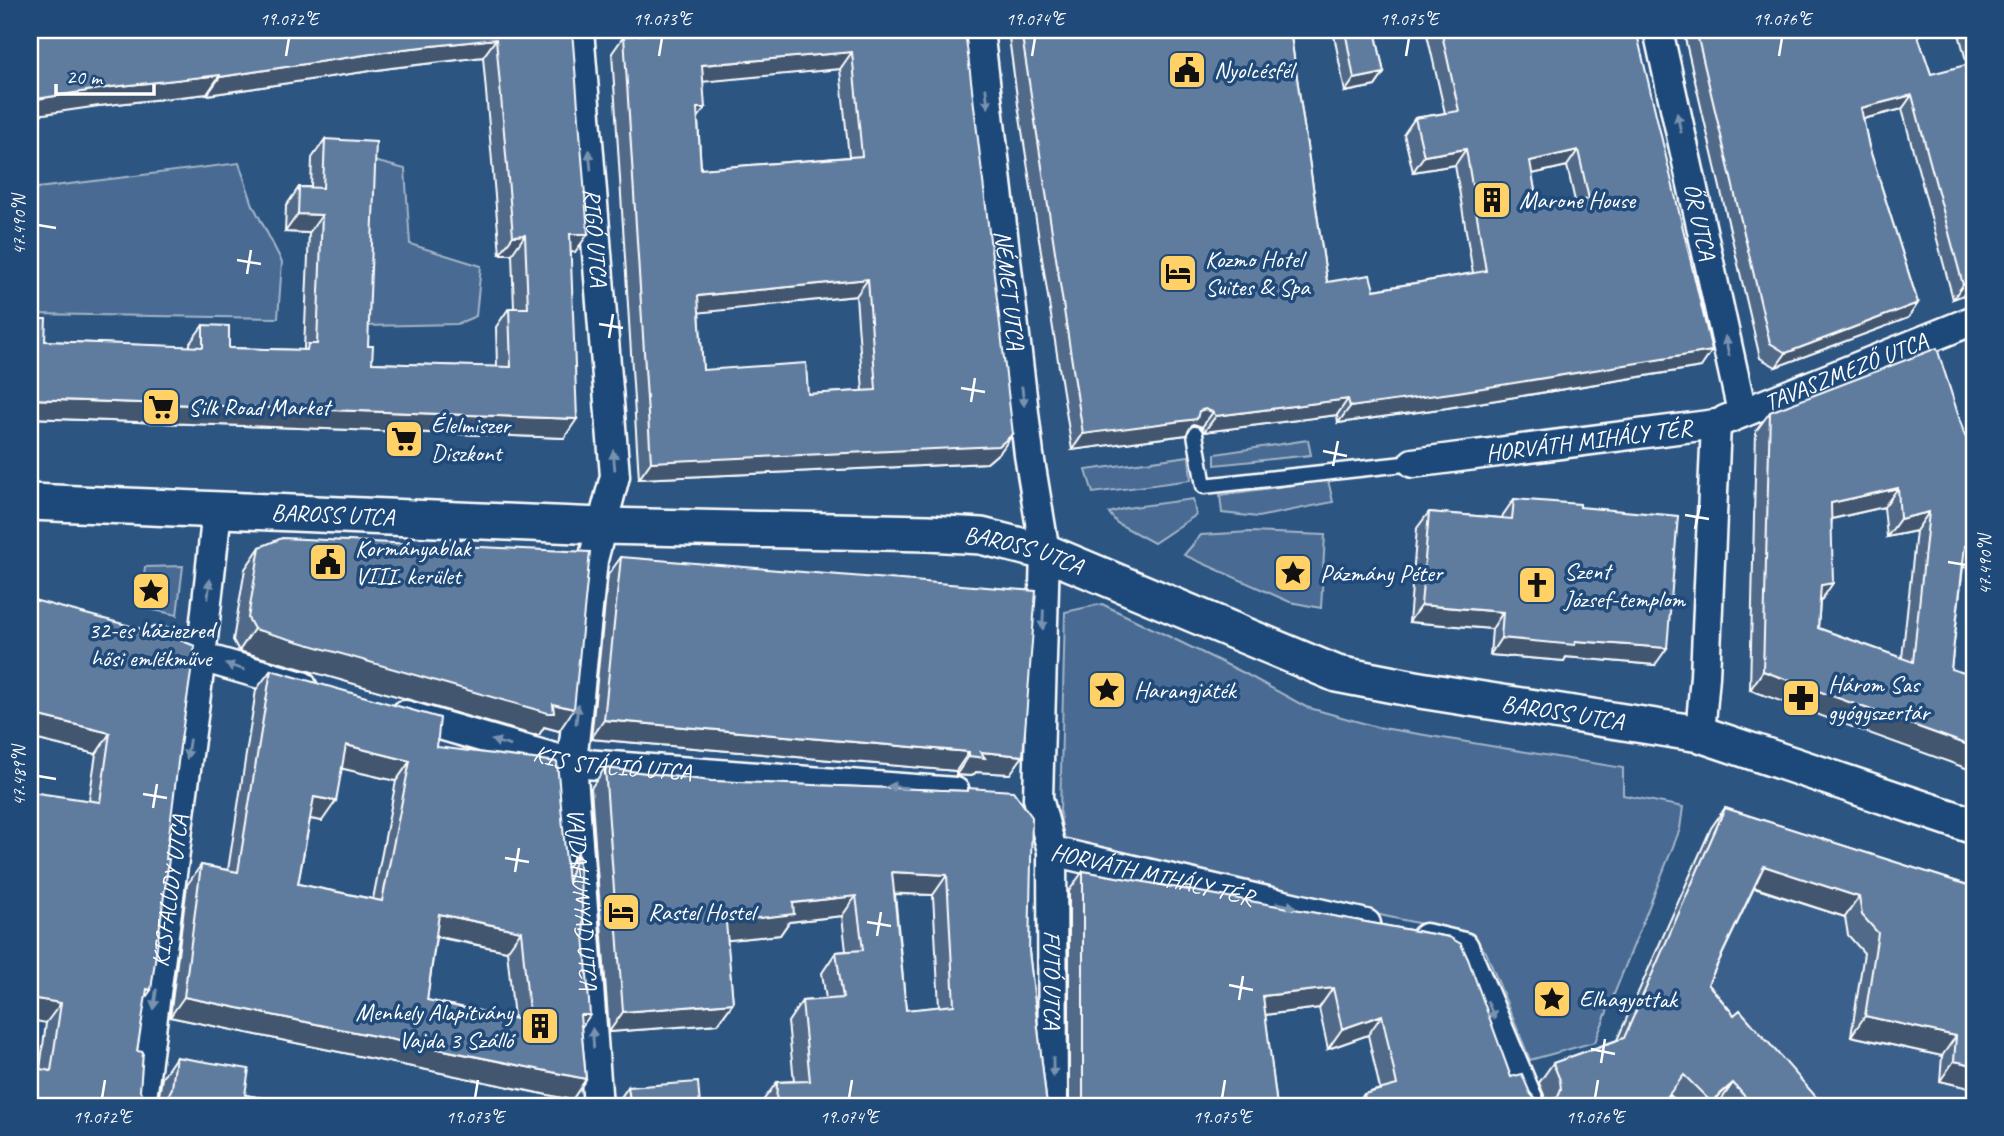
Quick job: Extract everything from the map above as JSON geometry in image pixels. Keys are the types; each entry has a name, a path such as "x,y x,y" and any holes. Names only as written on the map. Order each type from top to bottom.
{"street":[{"name":"RIGÓ UTCA","path":"579,30 615,476 602,526"},
{"name":"NÉMET UTCA","path":"979,30 1030,455 1045,552"},
{"name":"ŐR UTCA","path":"1658,30 1742,412"},
{"name":"TAVASZMEZŐ UTCA","path":"1716,424 1974,320"},
{"name":"HORVÁTH MIHÁLY TÉR","path":"1413,463 1716,424 1705,676 1699,734"},
{"name":"BAROSS UTCA","path":"30,502 602,526 981,536 1045,552 1337,674 1420,690 1699,734 1974,826"},
{"name":"KISFALUDY UTCA","path":"141,1106 218,510"},
{"name":"VAJDAHUNYAD UTCA","path":"598,1106 572,763 593,560 602,526"},
{"name":"HORVÁTH MIHÁLY TÉR","path":"1045,552 1011,796 1052,851 1464,947 1531,1106"},
{"path":"131,633 201,657 333,695"},
{"name":"KIS STÁCIÓ UTCA","path":"386,710 572,763 1011,796"},
{"name":"FUTÓ UTCA","path":"1052,851 1054,1106"}],"lane":[{"name":"HORVÁTH MIHÁLY TÉR","path":"1195,434 1203,486 1413,463"}],"shaded area":[{"path":"374,161 405,169 410,244 481,266 476,316 457,324 366,326"},
{"path":"239,163 253,205 282,262 278,318 30,314 30,189"},
{"path":"1308,440 1311,455 1215,465 1215,454"},
{"path":"1189,456 1191,480 1093,493 1086,470"},
{"path":"1328,480 1333,502 1258,517 1222,513 1220,495"},
{"path":"1193,499 1196,515 1154,543 1117,523 1109,513 1126,508"},
{"path":"1250,532 1325,535 1321,608 1290,602 1184,555 1201,535"},
{"path":"183,566 177,615 140,607 145,567"},
{"path":"1102,604 1244,673 1306,707 1377,727 1623,768 1623,795 1683,807 1680,829 1595,1042 1530,1060 1486,952 1475,940 1459,932 1064,847 1060,812 1065,612"},
{"path":"1711,828 1962,908 1940,1081 1974,1089 1974,1106 1722,1106 1718,1103 1715,1106 1681,1106 1670,1095 1661,1106 1654,1106"}],"building":[{"path":"30,30 572,30 588,234 570,234 577,419 30,399 30,319 46,319 45,341 203,347 203,325 229,326 229,348 307,350 308,344 317,344 322,215 298,214 299,187 323,188 325,139 376,142 368,346 373,346 372,363 511,367 509,308 528,308 525,235 513,236 496,39 404,49 220,77 112,87 30,100"},
{"path":"701,30 965,30 1013,434 999,446 651,462 624,36","holes":["852,52 862,156 701,169 697,108 705,108 702,65","868,279 876,390 808,394 806,363 703,370 698,296"]},
{"path":"1021,30 1290,30 1327,282 1370,275 1374,290 1486,271 1466,149 1424,156 1415,118 1459,111 1441,30 1636,30 1712,351 1350,407 1348,399 1216,416 1205,409 1199,411 1197,419 1083,434","holes":["1578,150 1589,199 1538,208 1530,161"]},
{"path":"1345,30 1375,30 1384,73 1354,79"},
{"path":"1696,30 1916,30 1931,74 1966,65 1974,96 1974,281 1963,285 1912,95 1861,108 1869,147 1918,303 1786,353 1770,343"},
{"path":"1937,348 1965,436 1974,434 1974,548 1965,546 1951,669 1974,676 1974,747 1763,671 1770,412","holes":["1898,488 1900,519 1929,512 1913,662 1818,628 1821,585 1833,583 1831,503"]},
{"name":"Szent József-templom","path":"1514,499 1678,516 1667,648 1576,641 1575,645 1501,638 1503,612 1421,605 1429,512 1512,519"},
{"path":"282,538 590,552 574,709 553,704 554,713 548,713 254,629 248,618 260,547"},
{"path":"621,557 1036,591 1023,756 981,752 985,758 969,756 969,752 604,720"},
{"path":"30,599 175,638 195,646 180,746 166,859 169,859 151,990 147,989 137,1051 143,1052 140,1091 152,1102 161,1101 168,1096 172,1088 176,1057 249,1069 245,1095 312,1106 30,1106 35,1068 51,1071 61,1003 30,998 30,792 100,802 110,733 36,715 39,695 30,693"},
{"path":"271,670 440,718 437,747 557,762 568,883 578,852 590,1015 580,1015 586,1079 184,997 201,865 238,872","holes":["346,745 410,761 382,901 298,884 314,797 336,801","439,914 521,931 530,1022 427,1000"]},
{"path":"605,768 711,781 1013,791 1032,817 1029,951 1047,1106 776,1106 777,1082 810,1081 802,1001 843,998 836,952 863,950 856,896 793,903 794,914 726,922 733,1003 623,1012","holes":["892,872 947,875 954,1005 906,1010"]},
{"path":"1725,808 1974,887 1974,1065 1954,1061 1956,1036 1865,1016 1878,933 1862,915 1859,897 1764,866 1708,984 1734,1015 1740,1010 1824,1106 1753,1106 1733,1083 1711,1102 1684,1075 1660,1106 1366,1106 1364,1094 1397,1085 1382,1015 1342,1029 1333,988 1263,996 1277,1106 1083,1106 1083,871 1449,937 1461,944 1468,959 1511,1077 1522,1074 1530,1093 1536,1100 1544,1102 1558,1096 1561,1089 1553,1063 1624,1038"},
{"path":"698,1082 700,1106 631,1106 628,1087"}],"place":[{"name":"Nyolcésfél","path":"1187,70"},
{"name":"Marone House","path":"1492,200"},
{"name":"Kozmo Hotel Suites & Spa","path":"1178,273"},
{"name":"Silk Road Market","path":"161,407"},
{"name":"Élelmiszer Diszkont","path":"404,439"},
{"name":"Kormányablak VIII. kerület","path":"328,562"},
{"name":"Pázmány Péter","path":"1293,573"},
{"name":"Szent József-templom","path":"1537,585"},
{"name":"32-es háziezred hősi emlékműve","path":"151,591"},
{"name":"Harangjáték","path":"1107,690"},
{"name":"Három Sas gyógyszertár","path":"1801,698"},
{"name":"Rastel Hostel","path":"621,912"},
{"name":"Elhagyottak","path":"1552,999"},
{"name":"Menhely Alapítvány Vajda 3 Szálló","path":"540,1026"}]}
